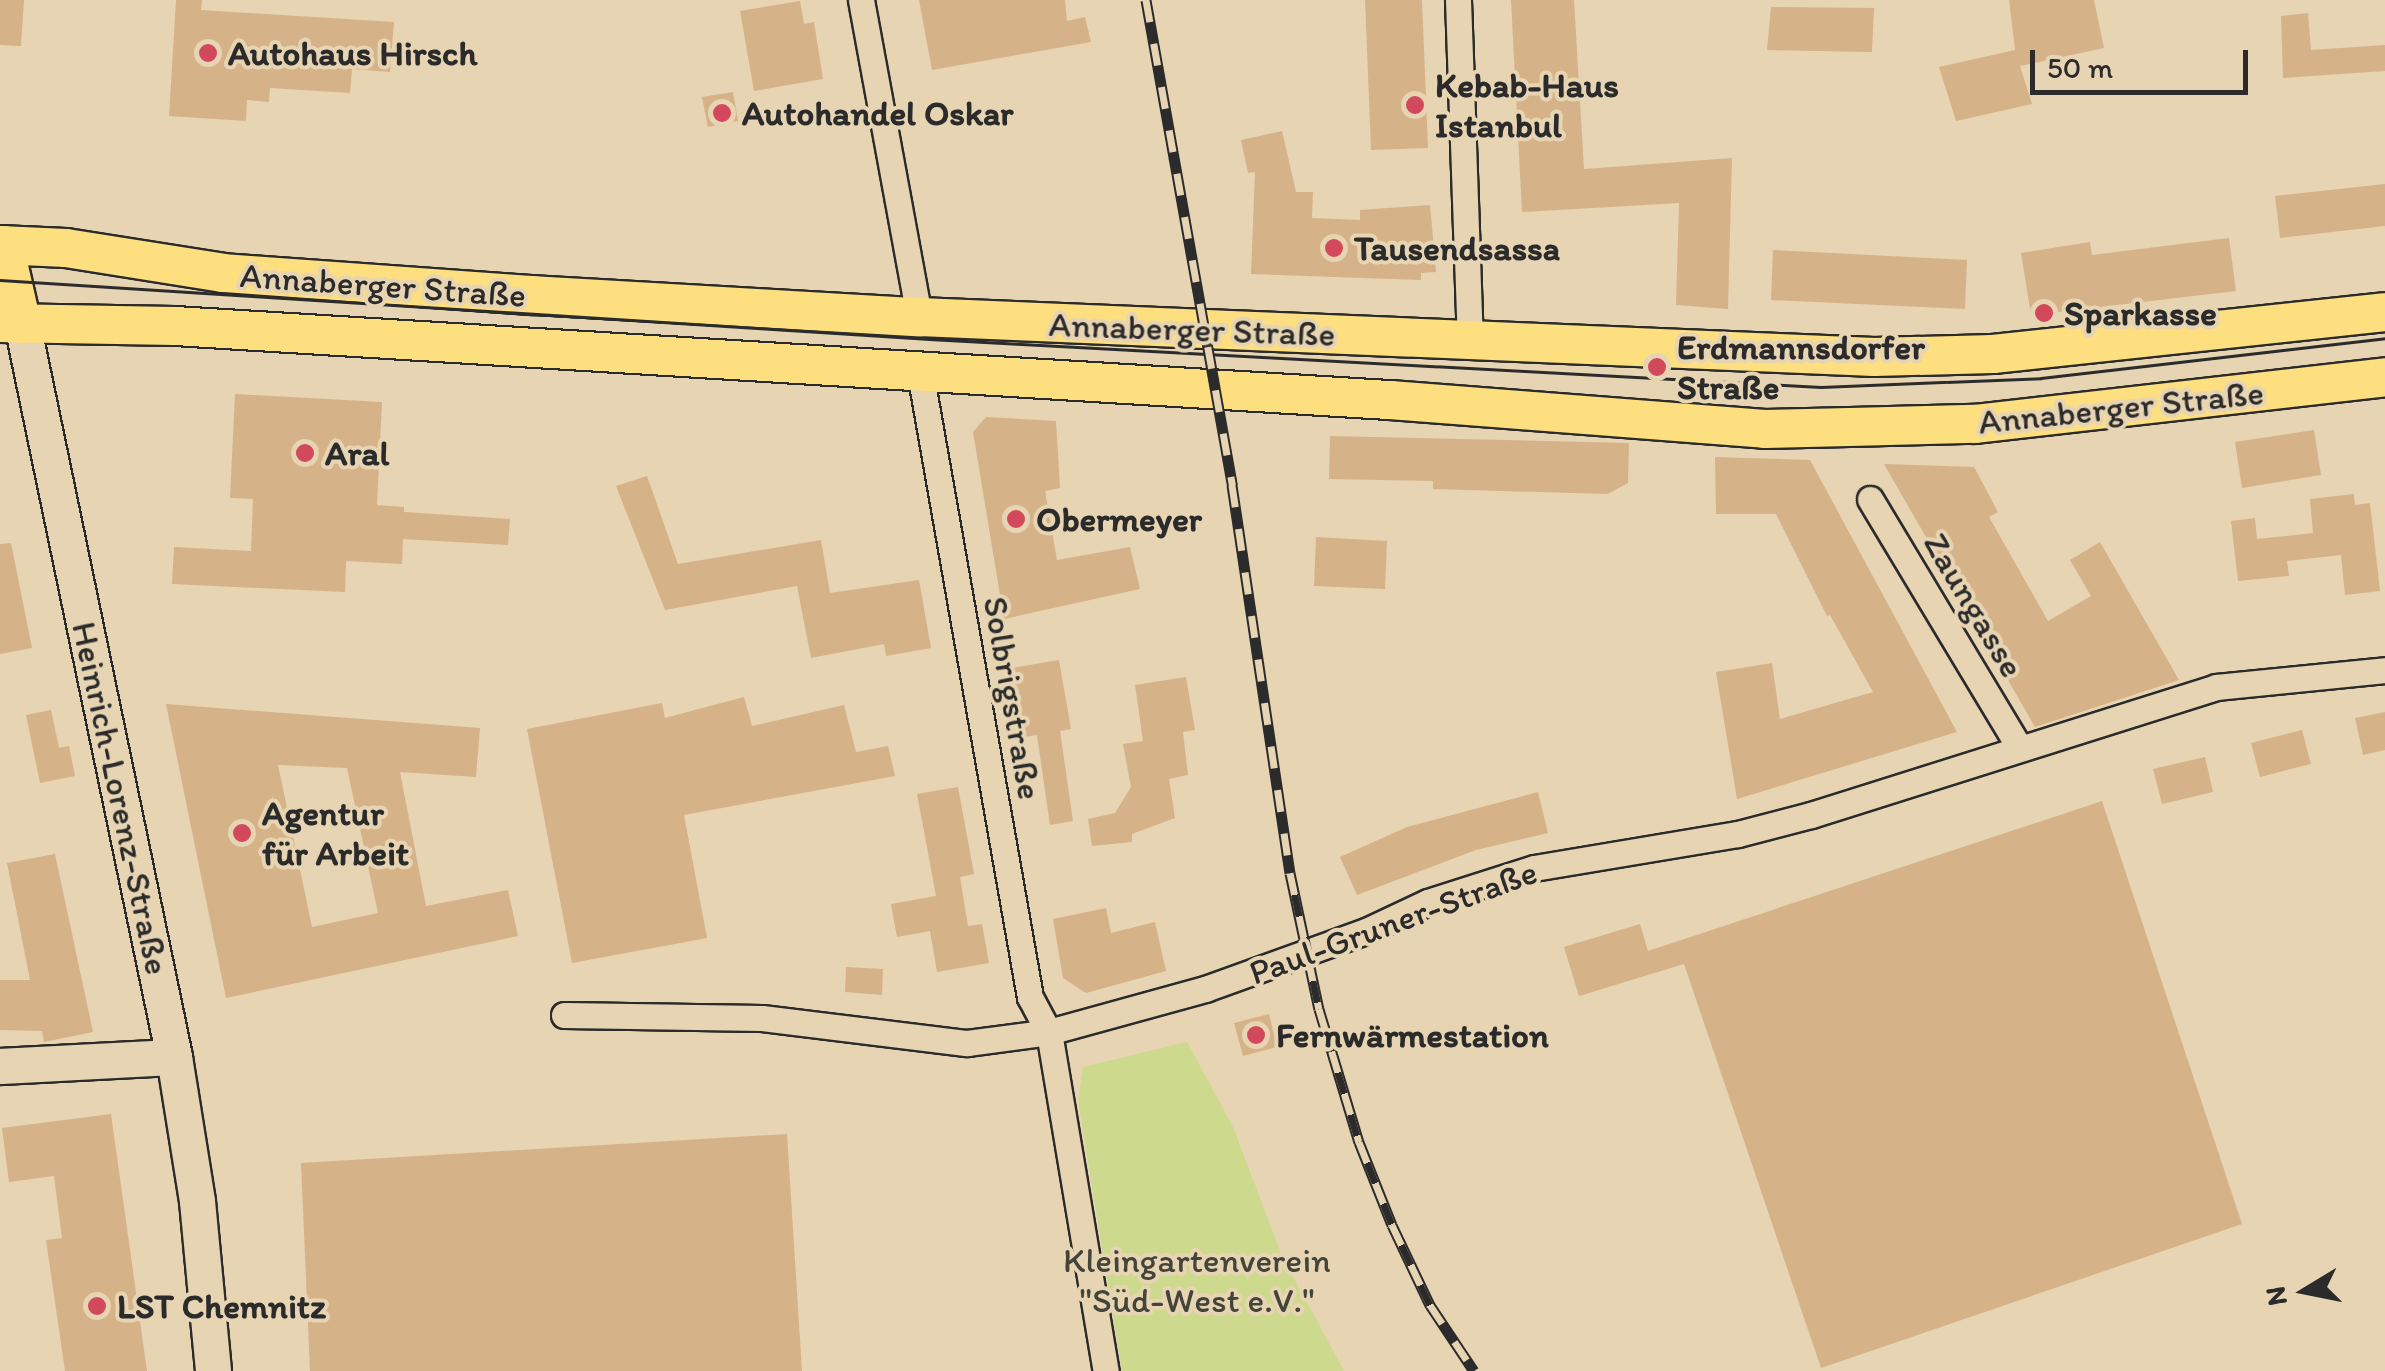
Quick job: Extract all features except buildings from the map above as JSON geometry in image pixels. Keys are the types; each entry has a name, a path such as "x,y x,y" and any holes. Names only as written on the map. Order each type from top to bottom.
{"main road":[{"name":"Annaberger Straße","path":"1,240 223,273 919,317 1874,357 1993,354 2385,312"},
{"name":"Heinrich-Lorenz-Straße","path":"1,240 11,323"},
{"name":"Annaberger Straße","path":"11,323 175,326 1470,406 1701,426 1908,428 2385,377"},
{"path":"1470,341 1470,406"}],"street":[{"path":"861,0 919,317"},
{"path":"1458,0 1470,341"},
{"name":"Heinrich-Lorenz-Straße","path":"11,323 174,1057 197,1201 213,1371"},
{"name":"Solbrigstraße","path":"920,372 1030,996 1049,1032 1106,1371"},
{"name":"Zaungasse","path":"1870,498 2019,747"},
{"name":"Paul-Gruner-Straße","path":"564,1014 762,1018 967,1043 1049,1032 1205,989 1366,931 1428,902 1534,868 1738,834 1888,793 2019,747 2216,687 2385,670"},
{"path":"0,1066 174,1057"}],"green space":[{"name":"Kleingartenverein \"Süd-West e.V.\"","path":"1187,1042 1233,1127 1282,1256 1344,1371 1122,1371 1078,1100 1083,1067"}],"tram line":[{"path":"0,280 929,339 1821,387 2041,378 2385,338"}],"railway":[{"path":"1146,0 1232,485 1290,873 1319,1009 1359,1142 1392,1225 1430,1305 1474,1371"}],"place":[{"name":"Autohaus Hirsch","path":"208,53"},
{"name":"Kebab-Haus Istanbul","path":"1415,105"},
{"name":"Autohandel Oskar","path":"722,113"},
{"name":"Tausendsassa","path":"1334,248"},
{"name":"Sparkasse","path":"2044,313"},
{"name":"Erdmannsdorfer Straße","path":"1657,367"},
{"name":"Aral","path":"305,453"},
{"name":"Obermeyer","path":"1016,519"},
{"name":"Agentur für Arbeit","path":"242,833"},
{"name":"Fernwärmestation","path":"1256,1035"},
{"name":"LST Chemnitz","path":"97,1306"}]}
